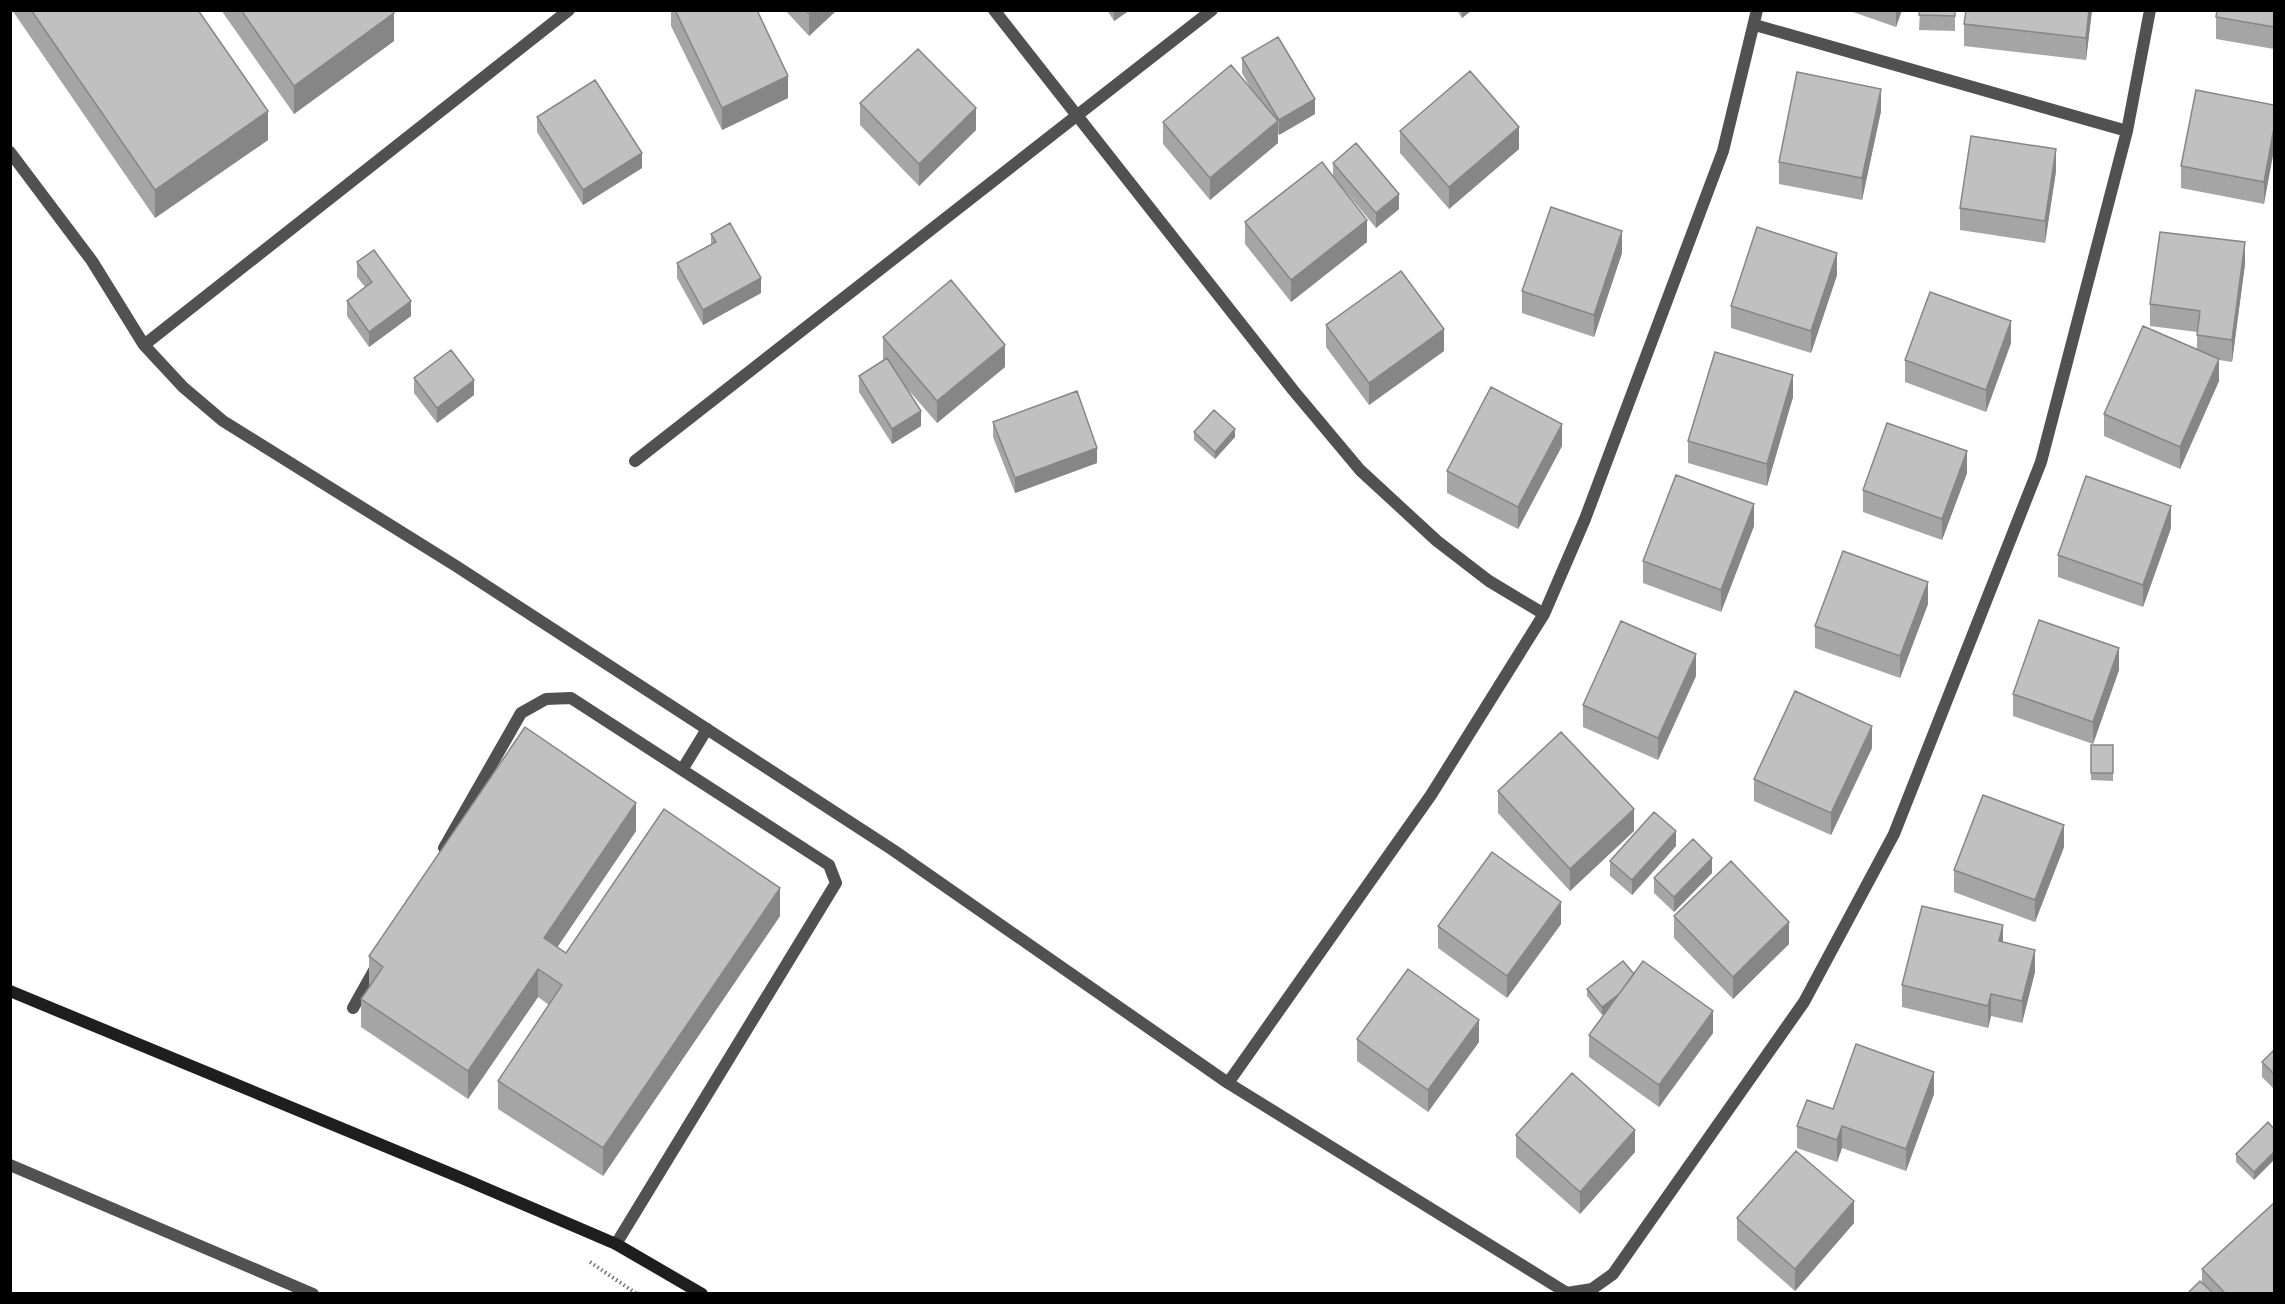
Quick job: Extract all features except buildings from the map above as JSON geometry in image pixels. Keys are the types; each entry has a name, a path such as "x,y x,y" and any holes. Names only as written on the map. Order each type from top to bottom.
{"street":[{"path":"144,345 569,10"},
{"path":"994,10 1293,390 1360,470 1437,541 1490,581 1544,614"},
{"path":"635,461 1212,10"},
{"path":"1228,1083 1431,795 1544,614 1585,519 1723,151 1757,10"},
{"path":"10,152 92,261 144,345 183,387 223,421 456,566 893,850 1228,1083 1567,1293 1592,1289 1613,1274 1804,1002 1894,834 2041,462 2127,130 2150,10"},
{"path":"1755,25 2127,130"},
{"path":"440,855 521,713 546,699 571,698 829,865 836,883 616,1244"},
{"path":"682,770 707,729"},
{"path":"353,1008 382,957"},
{"path":"10,990 616,1244 702,1293"},
{"path":"10,1166 313,1293"}]}
